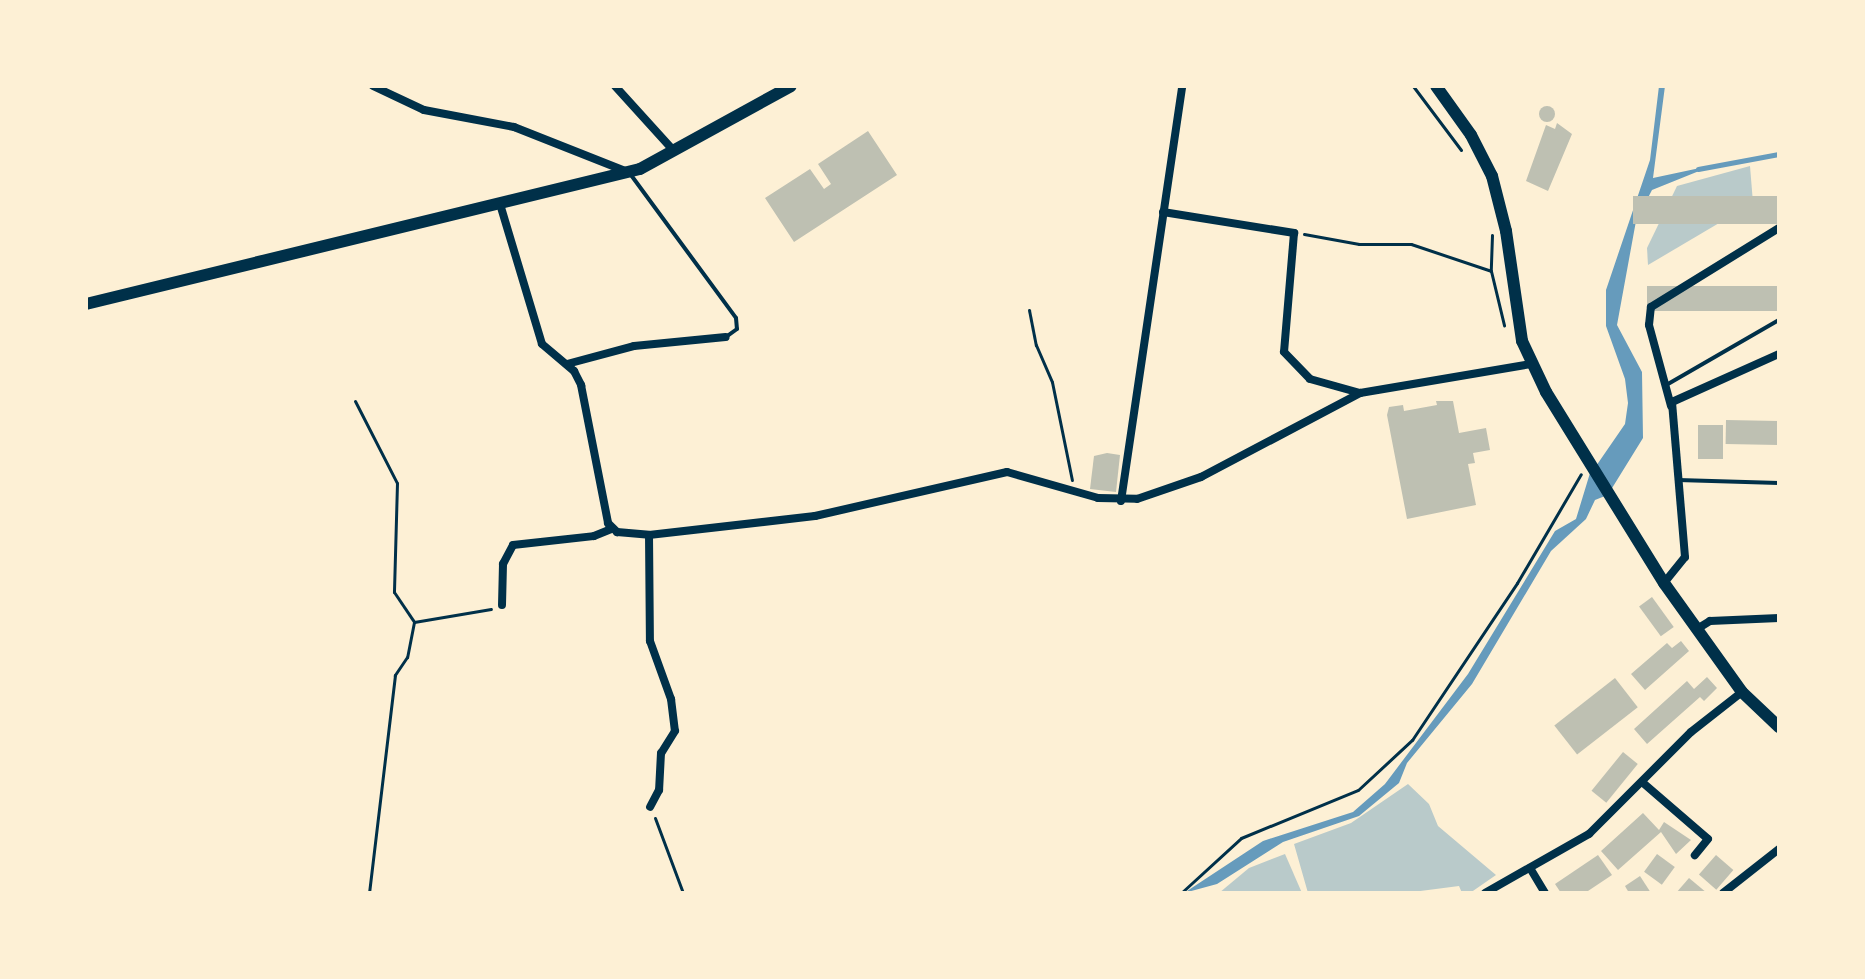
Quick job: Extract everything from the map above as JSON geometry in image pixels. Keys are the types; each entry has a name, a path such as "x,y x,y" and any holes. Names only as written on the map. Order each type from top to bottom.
{"main road":[{"path":"86,304 629,173 791,86"},
{"path":"1436,86 1471,135 1492,176 1506,231 1522,341 1531,364 1588,465 1664,583 1742,692 1779,727"}],"street":[{"path":"373,86 424,110 514,127 629,173"},
{"path":"615,86 673,150"},
{"path":"1121,501 1182,86"},
{"path":"500,204 542,344 567,364 581,385 611,529"},
{"path":"1163,212 1294,233 1284,352 1310,379 1360,393"},
{"path":"1664,583 1685,557 1668,384 1649,325 1653,303 1779,228"},
{"path":"567,364 634,346 726,337"},
{"path":"1671,406 1680,396 1779,354"},
{"path":"502,605 503,564 513,545 594,536 611,529 649,535 815,516 1007,472 1121,501 1201,477 1360,393 1531,364"},
{"path":"649,535 650,641 671,699 675,731 661,753 659,790 650,807"},
{"path":"1697,629 1710,621 1779,618"},
{"path":"1485,893 1589,834 1691,732 1742,692"},
{"path":"1642,782 1708,839 1695,855"},
{"path":"1723,893 1779,849"},
{"path":"1530,868 1545,893"}],"lane":[{"path":"629,173 736,318 737,329 726,337"},
{"path":"1668,384 1779,320"},
{"path":"1678,480 1779,483"}],"path":[{"path":"1413,86 1463,153"},
{"path":"1492,231 1491,271 1505,327"},
{"path":"1294,233 1359,244 1411,244 1491,271"},
{"path":"1029,310 1036,345 1052,382 1073,489"},
{"path":"355,401 397,483 394,592 414,622 407,657 395,675 369,893"},
{"path":"1181,893 1241,838 1358,790 1412,740 1517,583 1588,465"},
{"path":"414,622 480,613 502,605"},
{"path":"650,807 683,893"}],"shaded area":[{"path":"1750,166 1753,203 1648,265 1647,248 1677,186"},
{"path":"1408,784 1429,804 1438,826 1496,875 1470,893 1462,893 1459,886 1405,893 1308,893 1294,844 1351,823"},
{"path":"1285,854 1302,893 1219,893 1249,868"}],"water":[{"path":"1659,86 1665,86 1653,178 1714,165 1652,190 1636,221 1617,325 1642,372 1643,438 1609,493 1594,469 1625,424 1628,403 1625,379 1606,326 1606,290 1650,160"},
{"path":"1590,473 1605,496 1595,500 1586,519 1551,551 1472,684 1407,763 1399,783 1359,816 1283,842 1217,884 1184,893 1263,841 1353,812 1385,784 1468,674 1555,531 1576,519"}],"building":[{"path":"1544,106 1550,106 1555,114 1553,120 1544,122 1539,117 1539,111"},
{"path":"1557,123 1572,134 1548,191 1526,181 1546,125 1555,129"},
{"path":"868,131 897,175 794,242 765,198 810,169 824,189 831,184 818,164"},
{"path":"1633,196 1779,196 1779,224 1633,224"},
{"path":"1647,286 1779,286 1779,311 1647,311"},
{"path":"1436,401 1453,401 1459,433 1486,428 1490,450 1473,453 1475,463 1468,464 1476,505 1407,519 1387,415 1389,407 1403,405 1404,411 1437,405"},
{"path":"1726,420 1779,421 1779,445 1726,444"},
{"path":"1698,425 1723,425 1723,459 1698,459"},
{"path":"1107,453 1120,455 1116,492 1090,489 1094,456"},
{"path":"1652,597 1674,627 1661,636 1639,606"},
{"path":"1681,641 1689,651 1645,690 1631,674 1667,643 1672,648"},
{"path":"1707,677 1717,688 1704,701 1700,697 1647,744 1634,729 1687,681 1694,689"},
{"path":"1615,678 1638,707 1577,755 1554,725"},
{"path":"1623,752 1638,764 1606,803 1592,791"},
{"path":"1643,813 1659,830 1664,822 1691,840 1676,854 1661,832 1618,870 1601,851"},
{"path":"1657,854 1675,867 1662,885 1644,872"},
{"path":"1598,855 1612,875 1585,893 1561,893 1555,884"},
{"path":"1716,855 1733,870 1716,890 1699,875"},
{"path":"1640,876 1651,893 1629,893 1625,886"},
{"path":"1689,878 1707,893 1676,893"}],"waterway":[{"path":"1698,169 1779,154"}]}
